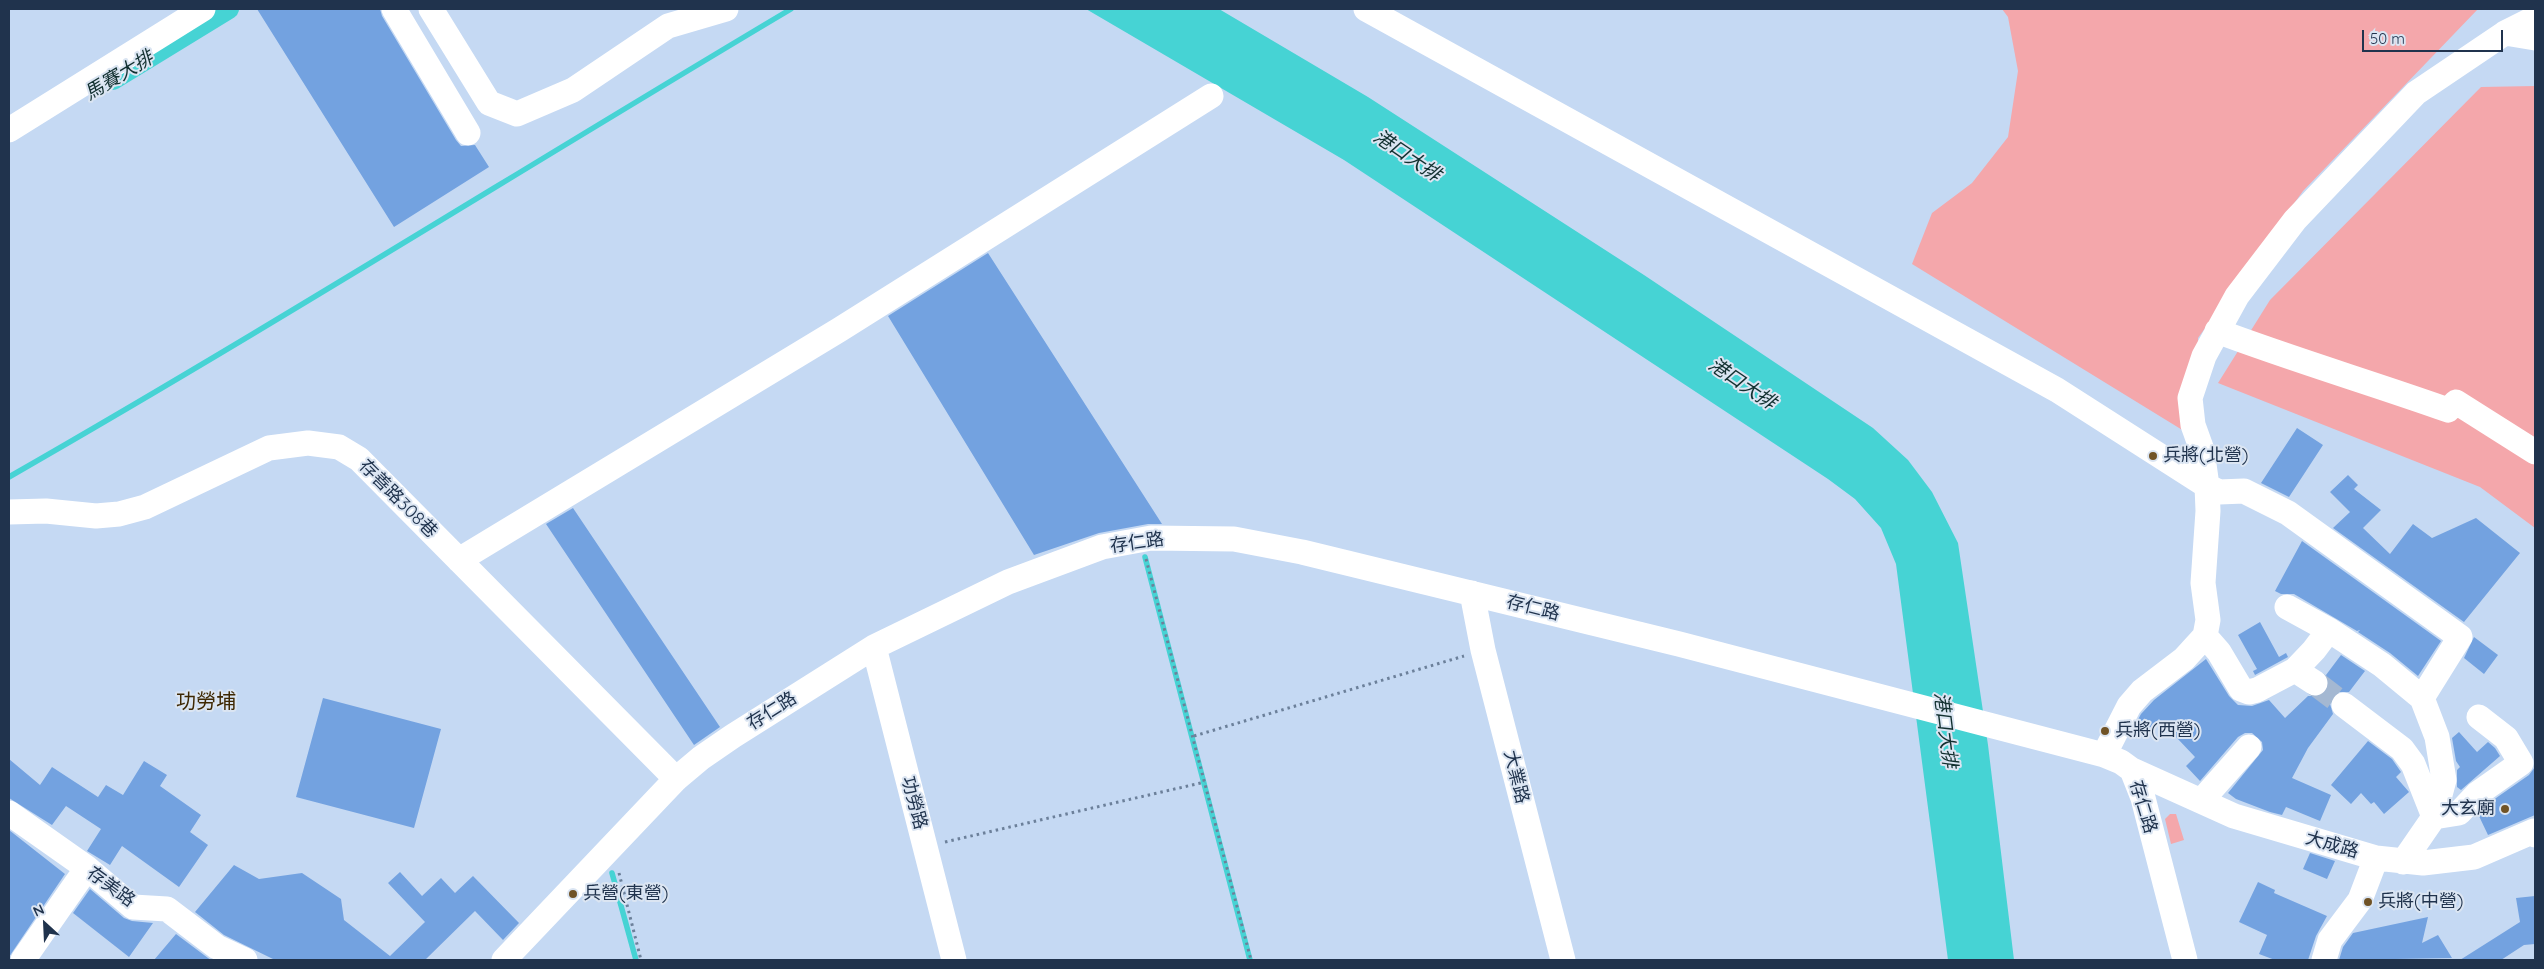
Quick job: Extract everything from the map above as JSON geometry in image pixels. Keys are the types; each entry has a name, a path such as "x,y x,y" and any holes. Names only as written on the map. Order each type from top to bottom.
{"street":[{"path":"9,130 202,9"},
{"path":"394,9 468,133"},
{"path":"431,9 489,103 517,114 573,90 668,26 726,9"},
{"path":"1366,9 2057,390 2207,486 2220,492 2244,491 2288,513 2460,637 2422,698"},
{"path":"2104,755 2129,706 2142,691 2184,658 2205,636 2208,620 2203,583 2208,511 2207,486 2202,450 2193,424 2190,398 2204,356 2237,296 2295,220 2416,93 2505,33 2535,18"},
{"path":"2505,33 2535,38"},
{"path":"459,560 839,330 1212,96"},
{"path":"2218,331 2287,358 2351,376 2448,410 2456,402 2535,452"},
{"name":"存善路308巷","path":"9,512 46,511 96,516 119,514 145,507 269,448 308,443 339,447 359,459 676,779"},
{"name":"存仁路","path":"504,960 676,779 701,758 733,736 874,647 1008,582 1102,547 1151,538 1234,539 1302,552 1679,644 1889,701 2104,755 2121,762 2132,770 2143,798 2185,960"},
{"name":"大業路","path":"1472,593 1483,650 1563,960"},
{"path":"2287,607 2329,630 2382,665 2422,698 2437,737 2444,780 2434,817 2403,862"},
{"path":"2205,636 2219,652 2241,688 2249,692 2305,676 2314,650 2329,630"},
{"name":"功勞路","path":"874,647 954,960"},
{"path":"2344,705 2402,749 2416,770 2434,817"},
{"path":"2434,817 2459,812 2477,794 2528,754 2480,717"},
{"path":"2202,800 2249,747"},
{"name":"大成路","path":"2132,770 2234,816 2376,858 2403,862 2446,862 2474,857 2535,832"},
{"name":"存美路","path":"9,813 87,868 133,907 167,909 217,947 245,960"},
{"path":"2324,960 2330,940 2360,900 2376,858"},
{"path":"23,960 87,868"}],"path":[{"path":"1146,558 1251,960"},
{"path":"1194,736 1483,650"},
{"path":"925,846 1205,782"},
{"path":"619,873 642,960"}],"shaded area":[{"path":"2002,9 2478,9 2303,191 2198,338 2197,439 1912,264 1932,213 1972,183 2008,137 2018,71 2008,17"},
{"path":"2535,86 2535,528 2480,487 2218,383 2270,300 2481,87"},
{"path":"2170,814 2176,814 2184,840 2171,844 2165,819"}],"water":[{"name":"港口大排","path":"1086,9 1219,9 1368,97 1644,275 1873,428 1908,460 1932,492 1958,543 1988,745 2014,960 1948,960 1896,564 1881,528 1855,499 1828,479 1344,160"}],"building":[{"path":"257,9 380,9 382,16 456,140 461,146 475,145 489,167 394,227"},
{"path":"988,253 1162,524 1148,524 1099,533 1034,555 888,316"},
{"path":"2297,428 2323,445 2289,497 2261,483"},
{"path":"2348,475 2358,485 2354,489 2381,510 2363,528 2390,554 2413,524 2432,538 2476,518 2520,553 2464,622 2333,528 2350,512 2330,492"},
{"path":"573,508 720,727 694,745 546,524"},
{"path":"2302,541 2441,641 2418,676 2390,653 2358,632 2360,630 2357,631 2294,594 2281,594 2275,591"},
{"path":"2260,622 2279,657 2286,653 2288,657 2255,675 2253,671 2257,669 2238,635"},
{"path":"2474,637 2498,655 2484,674 2464,658"},
{"path":"2341,655 2365,671 2349,692 2339,692 2332,697 2330,704 2333,714 2308,748 2292,778 2331,795 2320,821 2286,807 2282,815 2270,812 2236,799 2228,793 2263,750 2262,742 2252,733 2245,733 2238,737 2200,781 2186,766 2195,757 2159,719 2141,736 2133,729 2141,714 2154,700 2206,659 2229,696 2238,705 2252,706 2269,700 2285,718 2308,696 2321,696 2327,691 2329,683 2326,675"},
{"path":"323,698 441,729 414,828 296,797"},
{"path":"2459,732 2477,752 2488,742 2500,756 2461,790 2457,787 2457,770 2460,767 2456,761 2452,738"},
{"path":"2368,741 2392,759 2401,772 2396,777 2409,792 2384,814 2374,802 2371,804 2361,793 2351,804 2331,785"},
{"path":"9,759 40,785 52,767 98,797 106,785 123,795 144,761 167,775 160,786 201,815 190,832 208,845 179,887 122,846 110,865 87,851 101,829 66,806 52,825 9,798"},
{"name":"大玄廟","path":"2535,767 2535,815 2488,835 2478,814 2486,805 2529,775"},
{"path":"9,830 65,874 9,957"},
{"path":"2310,853 2335,861 2327,879 2303,869"},
{"path":"234,865 259,879 302,873 341,899 344,920 390,956 425,922 388,883 400,872 422,896 441,878 455,893 473,876 519,923 503,940 475,911 425,960 275,960 224,935 195,912"},
{"path":"2258,882 2275,890 2274,893 2327,916 2316,936 2308,960 2275,960 2259,954 2267,935 2239,922"},
{"path":"90,889 124,918 132,921 153,923 129,957 73,913"},
{"path":"2535,896 2535,944 2524,945 2501,960 2460,960 2520,922 2516,898"},
{"path":"2428,917 2422,943 2438,935 2452,958 2339,960 2343,947 2353,933"},
{"path":"176,934 208,958 211,960 154,960"}],"waterway":[{"name":"馬賽大排","path":"113,80 229,9"},
{"path":"9,477 206,362 791,9"},
{"path":"1145,557 1250,960"},
{"path":"612,873 636,960"}],"tunnel":[{"path":"2315,683 2344,705"}],"place":[{"name":"兵將(北營)","path":"2153,456"},
{"name":"兵將(西營)","path":"2105,731"},
{"name":"大玄廟","path":"2505,809"},
{"name":"兵營(東營)","path":"573,894"},
{"name":"兵將(中營)","path":"2368,902"}],"district":[{"name":"功勞埔","path":"206,702"}]}
